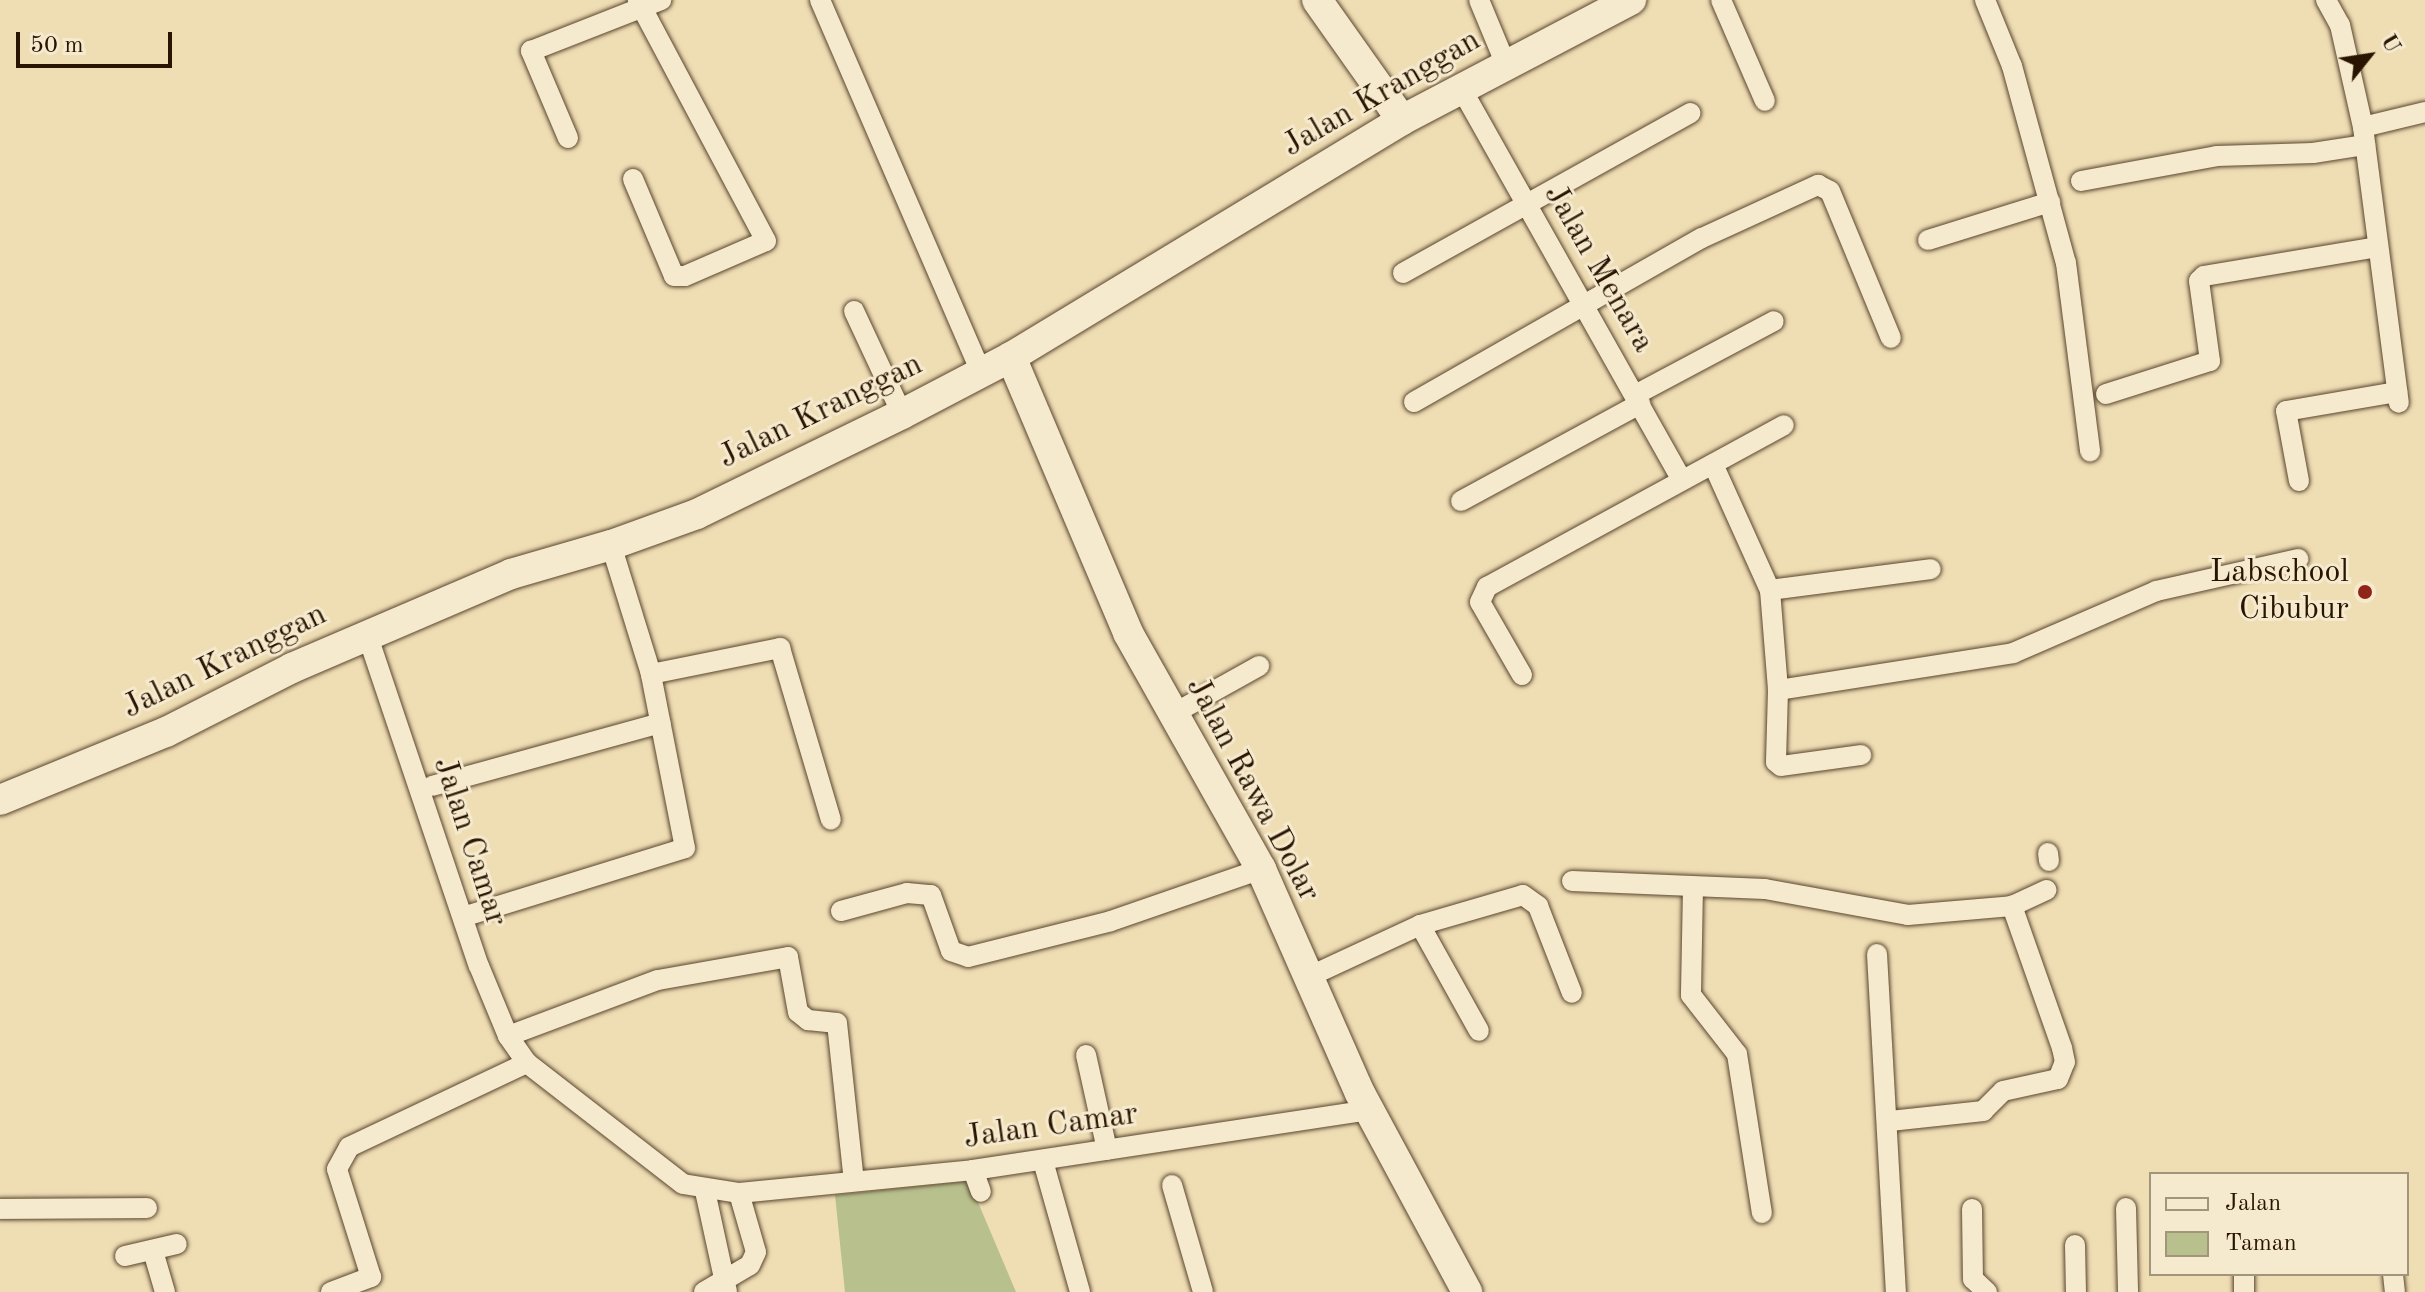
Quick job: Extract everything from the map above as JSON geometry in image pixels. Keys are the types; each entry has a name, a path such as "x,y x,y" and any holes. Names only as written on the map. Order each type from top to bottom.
{"main road":[{"path":"1317,0 1402,120"},
{"name":"Jalan Kranggan","path":"0,800 166,732 367,634 511,574 611,545 697,514 902,414 1011,357 1402,120 1631,0"},
{"name":"Jalan Rawa Dolar","path":"1011,357 1128,633 1171,715 1261,869 1306,978 1370,1110 1467,1292"}],"street":[{"path":"820,0 981,372"},
{"path":"1479,0 1506,65"},
{"path":"1721,0 1765,101"},
{"path":"1985,0 2012,66 2069,277 2090,451"},
{"path":"2299,481 2286,411 2398,398 2364,136 2340,25 2326,0"},
{"path":"568,138 531,51 647,2 766,241 685,276 674,276 633,179"},
{"name":"Jalan Menara","path":"1461,88 1525,202 1587,303 1682,480"},
{"path":"2081,181 2217,156 2313,153 2425,112"},
{"path":"1403,273 1525,202 1690,113"},
{"path":"1414,402 1742,217 1795,191 1823,185 1834,199 1891,338"},
{"path":"1928,240 2050,202"},
{"path":"2106,394 2210,361 2199,281 2204,276 2378,247"},
{"path":"854,311 902,414"},
{"path":"1461,501 1774,321"},
{"path":"1522,675 1480,602 1481,594 1784,425"},
{"path":"1713,464 1770,590 1778,690 1778,764 1861,755"},
{"path":"469,915 685,848 651,674 611,545"},
{"path":"1778,690 2013,653 2156,591 2298,559"},
{"path":"1770,590 1931,569"},
{"name":"Jalan Camar","path":"367,634 479,966 508,1036 527,1063 658,1169 705,1191 739,1193 1043,1161 1370,1110"},
{"path":"651,674 780,648 831,820"},
{"path":"1171,715 1259,666"},
{"path":"432,786 660,723"},
{"path":"841,911 907,893 931,895 951,951 968,957 1111,921 1261,869"},
{"path":"1572,881 1765,889 1908,915 2012,906 2046,890"},
{"path":"1693,888 1691,995 1737,1054 1762,1213"},
{"path":"1306,978 1420,925 1510,895 1532,898 1572,993"},
{"path":"1890,1121 1983,1111 2003,1091 2058,1079 2065,1062 2062,1048 2012,906"},
{"path":"1420,925 1479,1031"},
{"path":"1877,954 1890,1121 1896,1292"},
{"path":"508,1036 658,980 788,957 798,1012 808,1020 837,1023 854,1181"},
{"path":"1086,1055 1107,1150"},
{"path":"331,1292 371,1277 337,1169 349,1147 527,1063"},
{"path":"1043,1161 1080,1292"},
{"path":"973,1170 981,1192"},
{"path":"1172,1185 1203,1292"},
{"path":"705,1191 725,1286"},
{"path":"704,1292 725,1286 750,1265 756,1252 739,1193"},
{"path":"1906,1196 1909,1292"},
{"path":"0,1209 147,1208"},
{"path":"2126,1208 2128,1292"},
{"path":"1972,1209 1973,1279 1987,1292"},
{"path":"125,1256 177,1244"},
{"path":"2075,1245 2076,1292"},
{"path":"153,1251 165,1292"}],"green space":[{"path":"969,1181 1016,1292 845,1292 835,1195"}],"place":[{"name":"Labschool Cibubur","path":"2365,592"}]}
